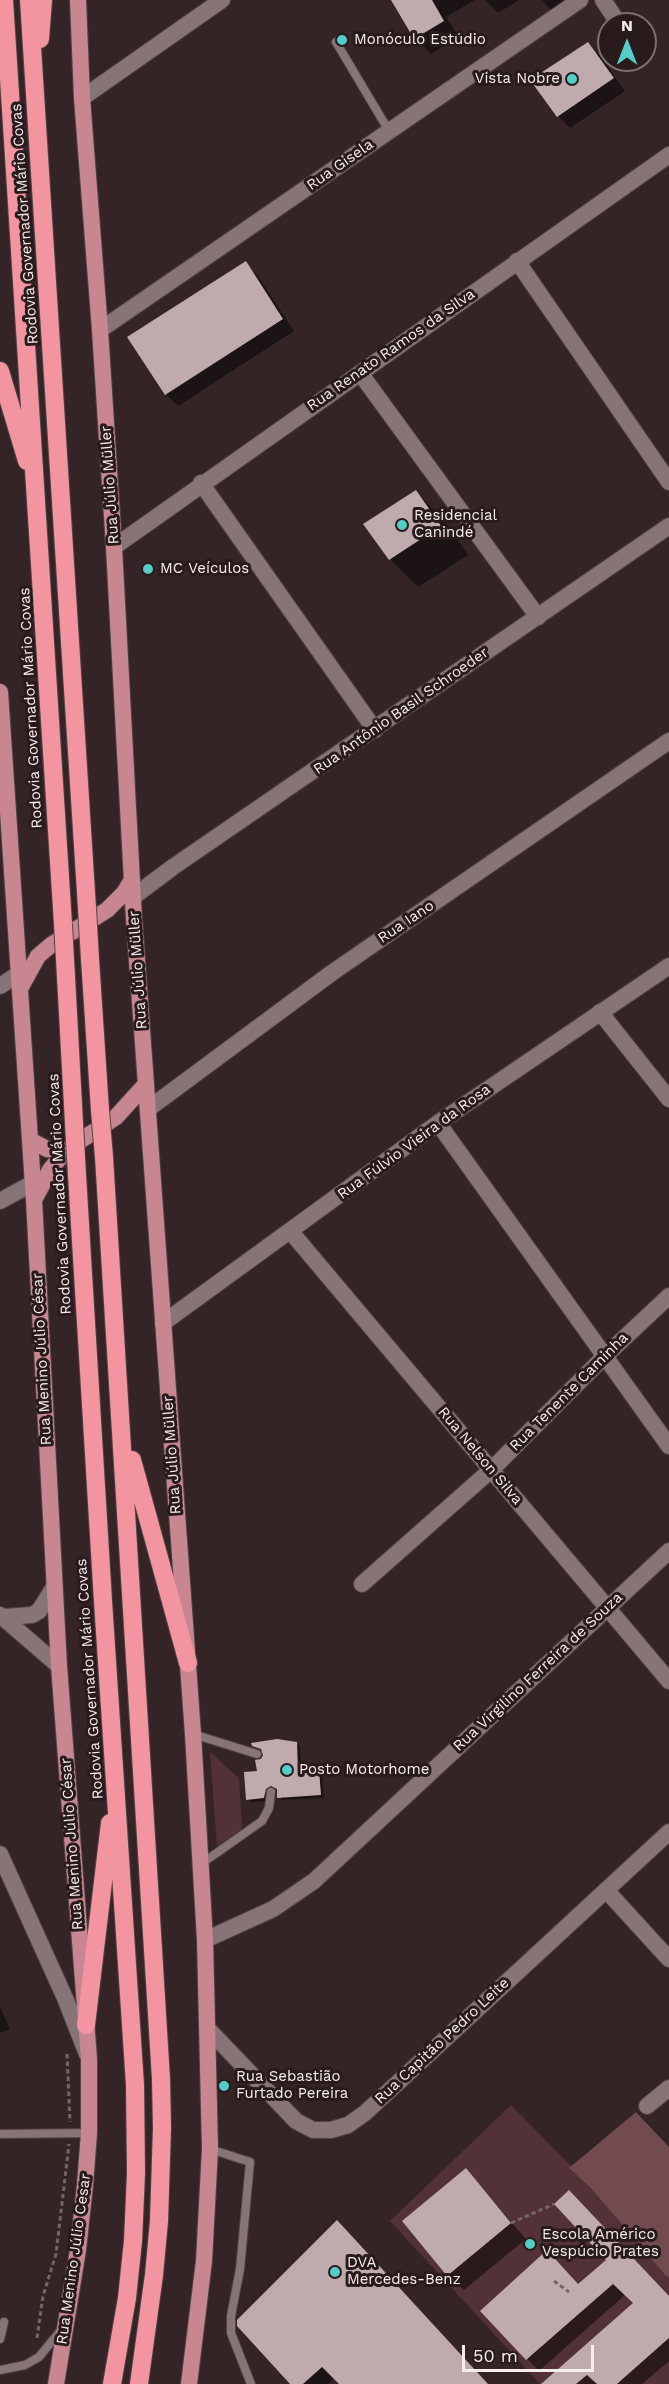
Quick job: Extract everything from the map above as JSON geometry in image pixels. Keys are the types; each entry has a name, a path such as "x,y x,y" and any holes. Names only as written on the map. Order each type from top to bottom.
{"highway":[{"name":"Rodovia Governador Mário Covas","path":"4,0 37,492 100,1554 134,2056 136,2173 133,2241 127,2298 112,2384"},
{"name":"Rodovia Governador Mário Covas","path":"28,0 90,959 108,1113 104,1157 158,2019 162,2128 154,2275 139,2384"},
{"path":"35,112 43,0"},
{"path":"0,371 37,492"},
{"path":"121,1421 188,1663"},
{"path":"86,2025 115,1776"}],"main road":[{"name":"Rua Júlio Müller","path":"78,0 82,98 114,547 134,918 193,1734 205,1940"},
{"name":"Rua Menino Júlio César","path":"0,692 30,1140 59,1665 86,2025"},
{"name":"Rua Antônio Basil Schroeder","path":"20,980 38,956 51,945 107,910 124,893 133,888"},
{"path":"107,910 134,918"},
{"path":"17,936 38,947 51,945"},
{"path":"33,1192 66,1150 108,1113 146,1084"},
{"path":"108,1113 148,1118"},
{"path":"30,1140 47,1149 66,1150"},
{"path":"189,2384 204,2261 210,2149 205,1940"},
{"name":"Rua Menino Júlio Cesar","path":"56,2384 78,2250 89,2133 89,2059 86,2025"}],"street":[{"path":"82,98 222,0"},
{"name":"Rua Gisela","path":"100,330 580,0"},
{"name":"Rua Renato Ramos da Silva","path":"114,547 201,483 669,155"},
{"path":"517,261 669,482"},
{"path":"360,373 538,617"},
{"path":"201,483 375,730"},
{"name":"Rua Antônio Basil Schroeder","path":"133,888 173,867 669,526"},
{"name":"Rua Iano","path":"148,1118 333,972 669,741"},
{"name":"Rua Fúlvio Vieira da Rosa","path":"162,1323 291,1232 438,1123 669,966"},
{"name":"Rua Antônio Basil Schroeder","path":"0,986 20,980"},
{"path":"600,1012 669,1099"},
{"path":"438,1123 669,1446"},
{"path":"0,1201 33,1192"},
{"name":"Rua Nelson Silva","path":"291,1232 669,1681"},
{"name":"Rua Tenente Caminha","path":"362,1584 491,1470 604,1357 669,1296"},
{"name":"Rua Virgilino Ferreira de Souza","path":"205,1940 273,1909 314,1881 669,1551"},
{"path":"2,1616 32,1615 39,1611 54,1587"},
{"path":"2,1616 59,1665"},
{"name":"Rua Capitão Pedro Leite","path":"208,2029 296,2121 313,2130 331,2130 348,2125 365,2113 669,1832"},
{"path":"0,1854 65,1998 89,2059"},
{"path":"606,1890 669,1959"},
{"path":"648,2106 669,2088"}],"lane":[{"path":"336,42 389,131"},
{"path":"193,1734 256,1754"},
{"path":"201,1864 262,1821 269,1808 271,1792"},
{"path":"0,2133 89,2133"},
{"path":"210,2149 250,2162 240,2269 231,2316 231,2334 251,2384"},
{"path":"0,2339 4,2322"},
{"path":"0,2370 25,2365 48,2348 65,2324"}],"path":[{"path":"25,2365 37,2338 43,2296 56,2254 70,2132 67,2054"},
{"path":"511,2223 554,2204"},
{"path":"554,2281 569,2292"}],"shaded area":[{"path":"210,1752 239,1778 242,1830 217,1846"},
{"name":"Escola Américo Vespúcio Prates","path":"511,2105 669,2265 669,2384 540,2384 390,2221"},
{"path":"636,2112 669,2147 669,2275 667,2277 591,2188 569,2168"}],"building":[{"path":"391,0 432,0 444,21 414,39"},
{"name":"Vista Nobre","path":"588,42 597,54 597,72 610,72 614,78 557,117 530,80"},
{"path":"246,261 283,319 165,395 127,337"},
{"name":"Residencial Canindé","path":"416,490 441,526 389,560 363,524"},
{"name":"Posto Motorhome","path":"277,1739 297,1742 298,1769 319,1769 321,1795 277,1798 277,1789 271,1786 266,1789 264,1798 246,1800 244,1772 257,1771 255,1760 261,1759 263,1755 261,1749 252,1746 251,1743"},
{"path":"466,2168 511,2223 447,2276 402,2221"},
{"path":"569,2190 669,2296 669,2338 617,2384 597,2384 587,2375 576,2384 541,2384 633,2303 613,2284 526,2360 480,2311 547,2250 578,2284 606,2260 554,2204"},
{"name":"DVA Mercedes-Benz","path":"337,2220 488,2384 339,2384 322,2367 303,2384 290,2384 237,2326 237,2320"}],"place":[{"name":"Monóculo Estúdio","path":"342,40"},
{"name":"Vista Nobre","path":"572,79"},
{"name":"Residencial Canindé","path":"402,525"},
{"name":"MC Veículos","path":"148,569"},
{"name":"Posto Motorhome","path":"287,1770"},
{"name":"Rua Sebastião Furtado Pereira","path":"224,2086"},
{"name":"Escola Américo Vespúcio Prates","path":"530,2244"},
{"name":"DVA Mercedes-Benz","path":"335,2272"}]}
